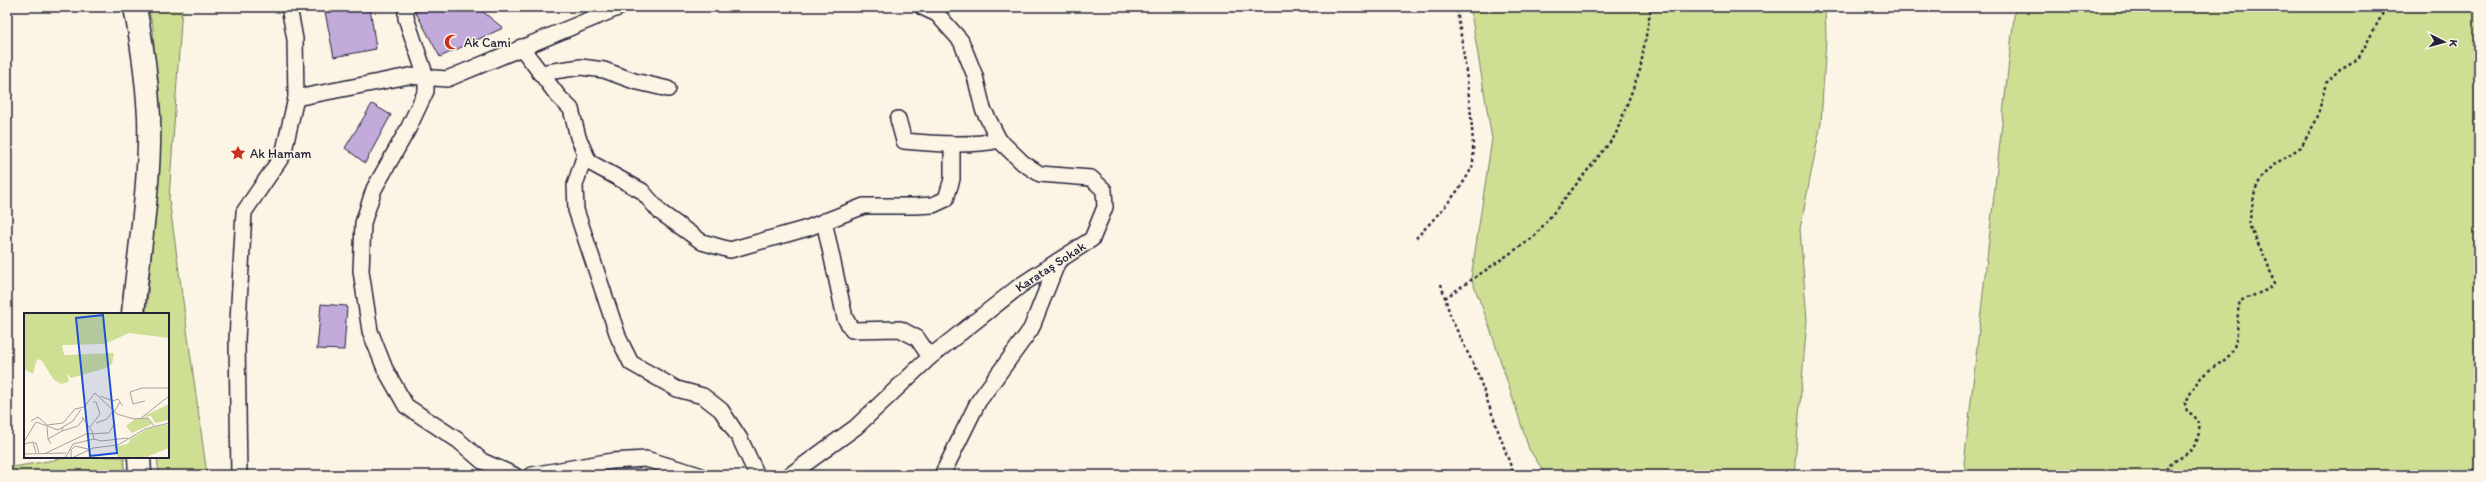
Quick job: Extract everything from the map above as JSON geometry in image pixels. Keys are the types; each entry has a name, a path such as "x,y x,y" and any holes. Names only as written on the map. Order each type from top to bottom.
{"main road":[{"path":"133,313 146,187 149,118 145,57 135,7"},
{"path":"139,458 140,475"}],"street":[{"path":"239,475 237,340 244,212 283,156 296,98 294,39 289,7"},
{"path":"406,7 406,18 426,77 426,91 408,129 374,189 363,223 361,271 370,331 385,369 406,406 459,441 482,461 514,475"},
{"path":"296,98 409,76 447,78 620,7"},
{"name":"Karataş Sokak","path":"790,475 856,427 930,357 1021,285 1092,239 1105,207 1104,190 1091,178 1040,174 1023,163 1000,140 983,109 975,76 961,41 937,14 922,7"},
{"path":"521,47 540,73 571,109 578,137 589,162 642,191 660,212 702,242 730,250 808,228 864,206 916,206 933,204 946,199 952,179 952,144"},
{"path":"540,73 581,67 604,70 634,81 668,89"},
{"path":"898,119 904,141 952,144 988,143 1000,140"},
{"path":"585,154 574,185 576,210 619,339 630,363 677,389 703,396 721,410 740,439 757,475"},
{"path":"824,221 845,318 852,330 900,329 918,338 930,357"},
{"path":"942,475 978,402 1031,329 1058,261"},
{"path":"532,475 612,461 646,459 699,475"}],"path":[{"path":"1416,238 1446,205 1473,166 1471,116 1456,7"},
{"path":"1445,298 1534,237 1615,136 1640,70 1651,7"},
{"path":"2163,475 2166,468 2193,450 2198,440 2200,427 2196,417 2186,411 2185,404 2198,381 2208,371 2223,363 2235,344 2236,314 2240,301 2269,289 2274,283 2267,262 2249,225 2255,190 2262,178 2274,164 2301,147 2317,119 2326,83 2340,69 2358,59 2382,15 2383,7"},
{"path":"1441,284 1450,318 1477,372 1514,475"}],"green space":[{"path":"148,7 182,7 169,199 207,475 159,475 157,458 169,458 169,313 146,313 160,162 153,28"},
{"path":"1470,7 1825,7 1826,38 1821,123 1800,229 1807,320 1794,475 1546,475 1529,449 1489,325 1471,278 1492,139"},
{"path":"2015,7 2479,7 2479,475 1967,475 1964,464"},
{"path":"66,458 124,458 125,475 7,475 7,468"}],"building":[{"path":"324,7 370,7 376,49 334,57"},
{"name":"Ak Cami","path":"415,7 477,7 503,28 440,57 415,11"},
{"path":"372,104 391,115 365,163 345,148"},
{"path":"321,304 347,306 344,350 317,349"}],"place":[{"name":"Ak Cami","path":"452,42"},
{"name":"Ak Hamam","path":"238,153"}]}
